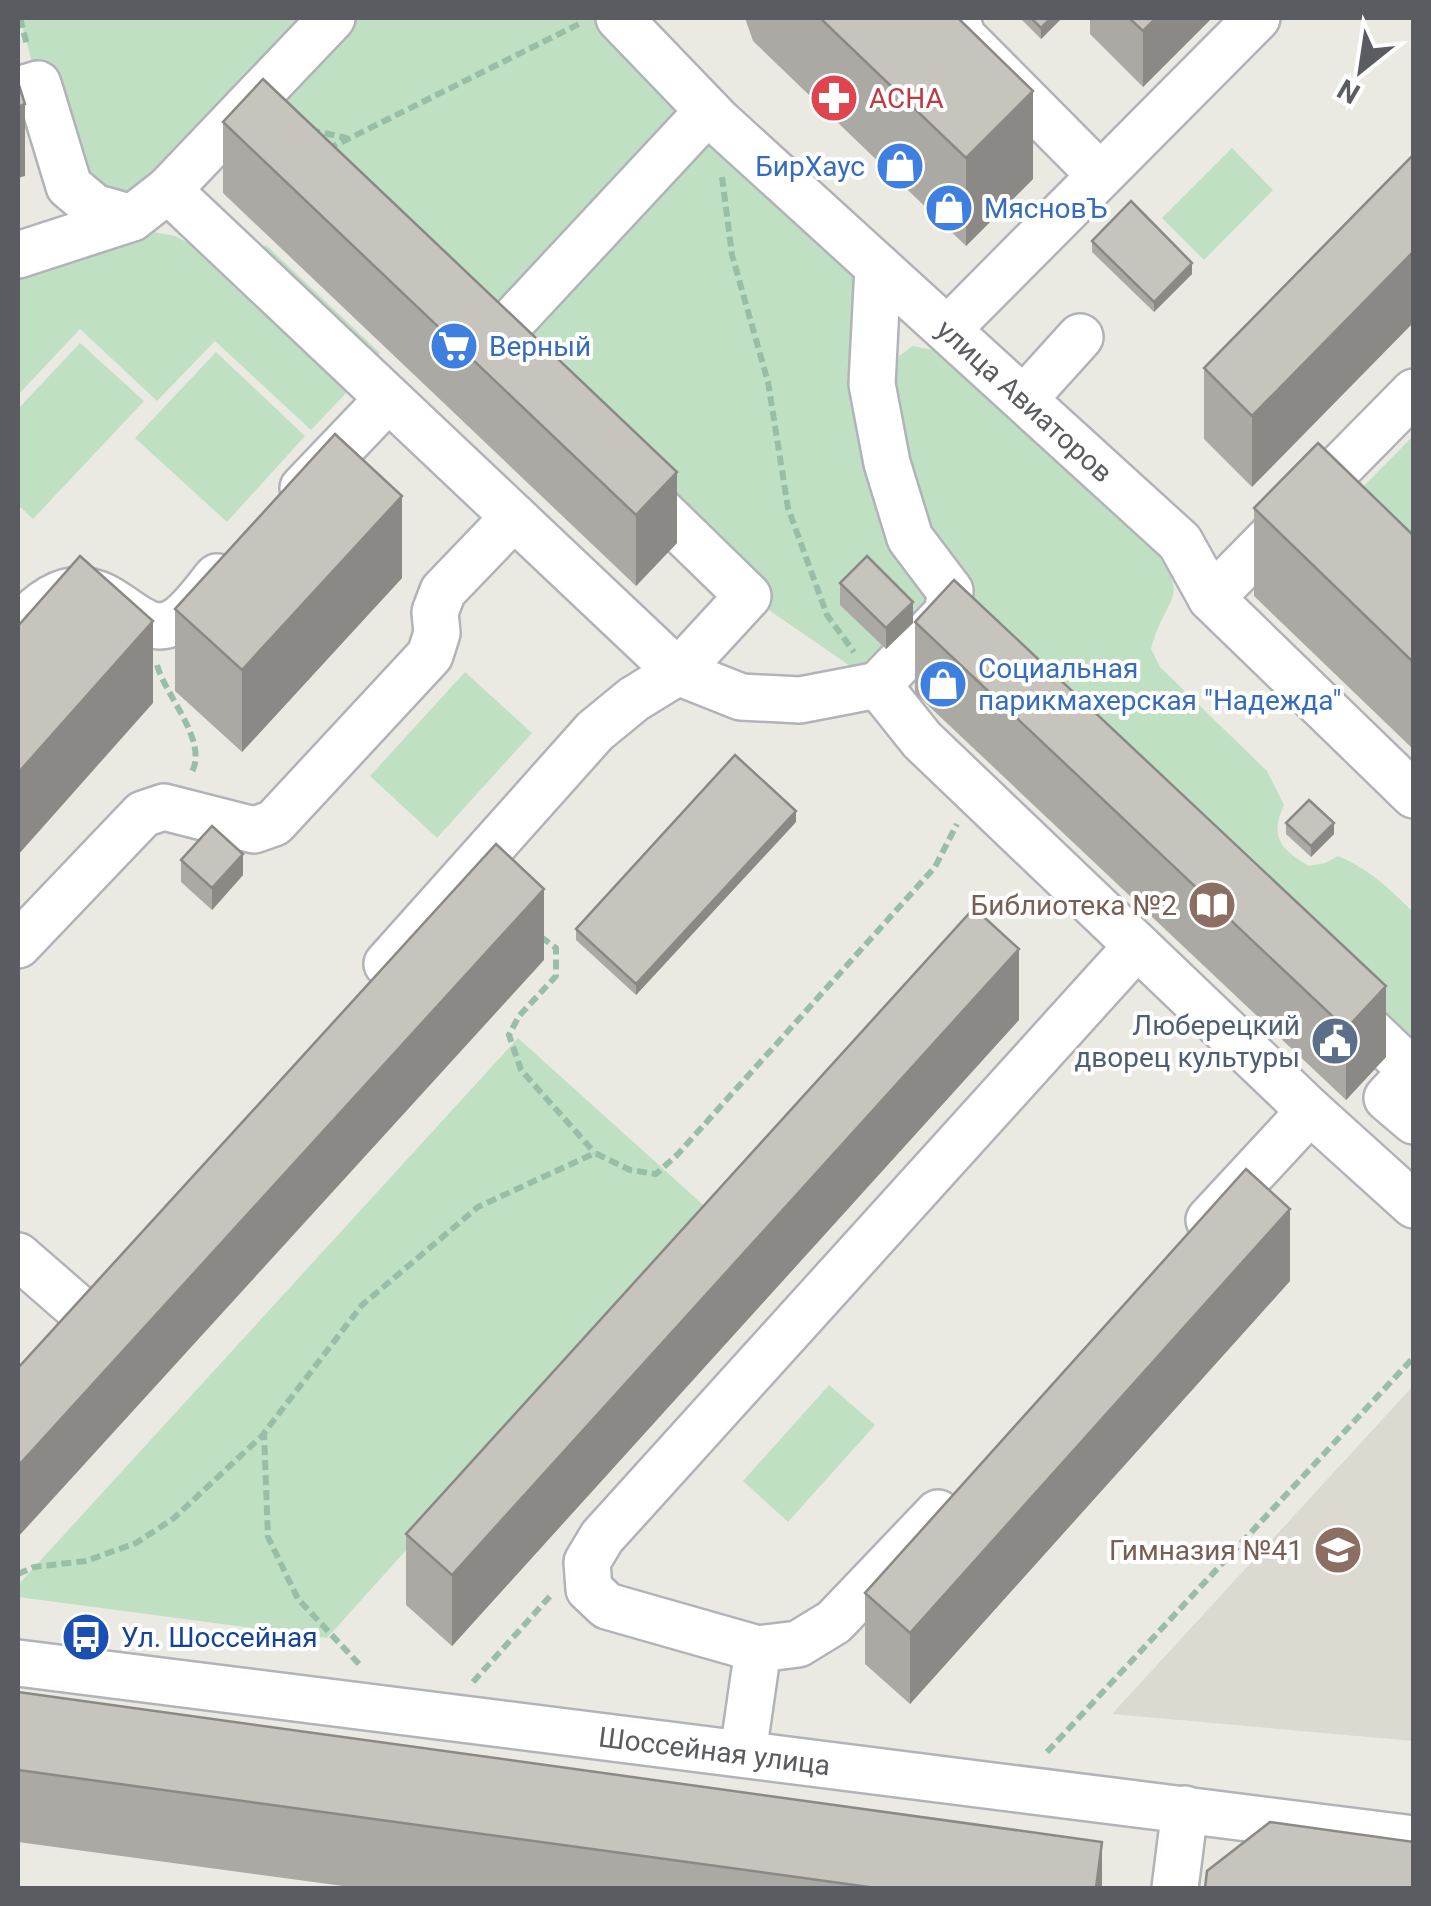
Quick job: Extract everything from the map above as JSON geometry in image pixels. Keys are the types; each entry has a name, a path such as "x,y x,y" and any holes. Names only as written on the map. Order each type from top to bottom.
{"street":[{"path":"18,254 132,218 168,190 248,95 332,18"},
{"name":"улица Авиаторов","path":"619,18 714,116 1180,542 1211,598 1414,795"},
{"path":"957,18 962,36 1100,176"},
{"path":"948,329 1257,18"},
{"path":"18,90 38,84 69,186 94,207 132,218"},
{"path":"248,95 299,164"},
{"path":"490,346 714,116"},
{"path":"168,190 678,672 741,697 800,700 878,685 948,612 952,602 950,591 910,538 887,463 872,384 878,267"},
{"path":"1024,399 1080,337"},
{"path":"1211,598 1345,488 1414,392"},
{"path":"280,512 388,399"},
{"path":"366,988 595,731 634,699 678,672 748,596 599,451"},
{"path":"18,945 143,814 164,807 254,830 274,823 430,654 443,590 514,517"},
{"path":"18,628 36,607 67,589 89,590 110,599 146,623 159,626 174,622 239,554"},
{"path":"924,637 957,642 971,655"},
{"path":"878,685 922,740 1310,1111 1414,1205"},
{"path":"972,1477 864,1594 834,1622 798,1644 758,1649 607,1606 590,1589 587,1562 602,1537 1137,946"},
{"path":"1313,977 1412,1071 1388,1098 1414,1122"},
{"path":"1175,1258 1310,1111"},
{"path":"18,1256 80,1310"},
{"path":"743,1753 758,1649"},
{"name":"Шоссейная улица","path":"18,1663 1414,1840"},
{"path":"1175,1888 1185,1809"}],"path":[{"path":"299,164 591,18"},
{"path":"248,95 348,138"},
{"path":"714,116 732,255 768,382 788,508 827,615 878,685"},
{"path":"164,807 195,766 196,744 166,691 157,666 161,646 174,622"},
{"path":"528,927 556,948 556,976 519,1016 509,1035 520,1070 595,1152 630,1170 656,1174 677,1156 935,867 959,820 962,778"},
{"path":"18,1574 34,1567 86,1560 136,1543 174,1518 264,1434 362,1305 478,1206 595,1152"},
{"path":"1046,1752 1414,1357"},
{"path":"264,1434 268,1538 298,1599 362,1668"},
{"path":"466,1690 553,1593"}],"shaded area":[{"name":"Гимназия №41","path":"1413,1386 1413,1741 1112,1714"}],"green space":[{"path":"20,18 619,18 878,267 872,384 950,591 878,685 748,596 244,111 168,190 94,207 38,84"},
{"path":"1232,148 1273,190 1204,260 1162,218"},
{"path":"154,232 175,236 194,246 348,391 311,430 215,341 157,401 80,329 18,395 18,277"},
{"path":"266,245 380,353 371,363 256,255"},
{"path":"80,343 144,401 33,519 18,505 18,409"},
{"path":"913,346 933,350 962,369 1148,542 1174,586 1151,649 1160,667 1267,771 1284,805 1278,834 1285,848 1309,866 1338,856 1349,861 1378,880 1413,912 1413,1061 995,667 924,515 893,382 899,356"},
{"path":"216,352 305,436 227,522 135,438"},
{"path":"1413,436 1413,542 1360,490"},
{"path":"465,672 532,733 437,838 370,776"},
{"path":"518,1038 711,1212 327,1638 18,1597 18,1585"},
{"path":"829,1385 875,1425 788,1522 743,1481"}],"building":[{"path":"820,18 958,18 1033,91 966,158"},
{"path":"1031,18 1051,18 1041,28"},
{"path":"1129,18 1156,18 1143,31"},
{"path":"263,79 677,472 636,515 223,122"},
{"path":"18,82 25,104 18,107"},
{"path":"1414,154 1414,251 1252,416 1204,368"},
{"path":"1131,201 1192,263 1154,302 1092,241"},
{"path":"335,434 402,496 242,670 175,609"},
{"path":"1318,443 1414,536 1414,663 1254,508"},
{"path":"80,556 153,621 18,773 18,626"},
{"path":"867,556 913,602 886,628 840,583"},
{"path":"954,580 1386,986 1346,1029 915,622"},
{"path":"735,755 796,811 636,984 576,929"},
{"path":"1309,800 1334,823 1311,846 1286,823"},
{"path":"212,826 243,854 212,888 181,860"},
{"path":"496,844 544,889 18,1466 18,1368"},
{"path":"974,908 1019,949 452,1575 406,1534"},
{"path":"1246,1169 1290,1209 910,1633 865,1593"},
{"path":"18,1692 1102,1842 1096,1888 876,1888 18,1770"},
{"path":"1270,1822 1414,1842 1414,1888 1205,1888 1207,1871"}],"place":[{"name":"АСНА","path":"834,98"},
{"name":"БирХаус","path":"900,166"},
{"name":"МясновЪ","path":"949,208"},
{"name":"Верный","path":"454,346"},
{"name":"Социальная парикмахерская \"Надежда\"","path":"943,684"},
{"name":"Библиотека №2","path":"1212,905"},
{"name":"Люберецкий дворец культуры","path":"1335,1041"},
{"name":"Гимназия №41","path":"1338,1550"},
{"name":"Ул. Шоссейная","path":"86,1637"}]}
